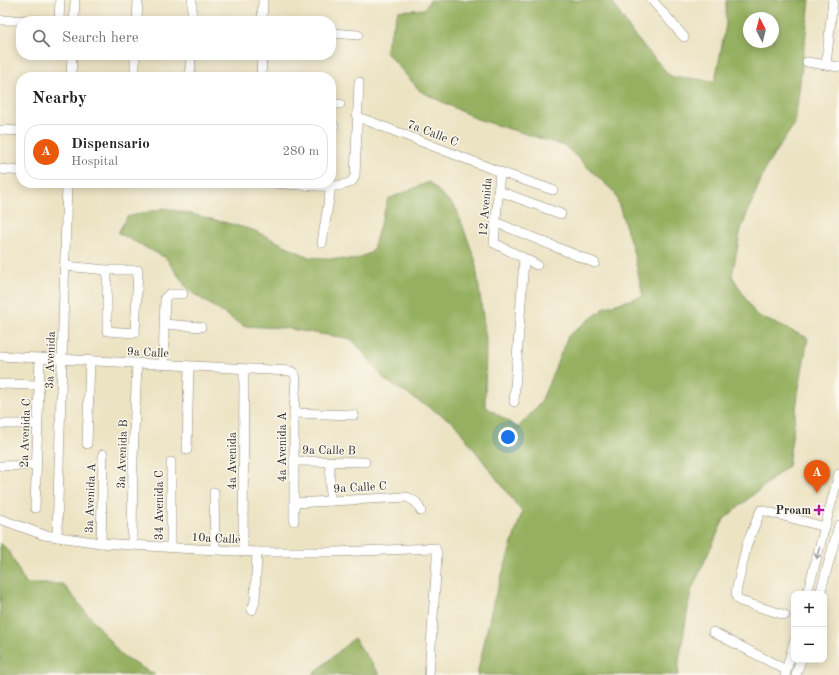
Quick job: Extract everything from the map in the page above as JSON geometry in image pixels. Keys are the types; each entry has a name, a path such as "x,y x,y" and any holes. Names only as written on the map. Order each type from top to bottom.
{"street":[{"path":"59,16 60,0"},
{"path":"74,16 75,0"},
{"path":"137,16 138,0"},
{"path":"192,0 192,16"},
{"path":"262,16 263,0"},
{"path":"652,0 684,37"},
{"path":"826,65 833,0"},
{"path":"0,20 16,20"},
{"path":"336,33 358,35"},
{"path":"71,72 72,60"},
{"path":"135,72 136,60"},
{"path":"190,72 191,60"},
{"path":"261,72 262,60"},
{"path":"807,62 839,67"},
{"path":"336,186 345,185 352,181 355,176 359,82"},
{"name":"7a Calle C","path":"357,117 500,172 553,190"},
{"path":"0,130 16,131"},
{"path":"0,169 16,171"},
{"name":"12 Avenida","path":"500,172 494,243 524,259"},
{"name":"3a Avenida","path":"57,537 67,188"},
{"path":"322,243 331,188"},
{"path":"499,191 562,214"},
{"path":"496,222 595,263"},
{"path":"514,402 524,259 537,265"},
{"path":"65,266 107,270 138,270 135,333 107,331 107,270"},
{"path":"163,364 165,298 169,294 183,294"},
{"path":"164,324 201,327"},
{"name":"9a Calle","path":"0,356 137,364 163,364 244,370 290,371 294,373"},
{"name":"2a Avenida C","path":"35,508 40,358"},
{"path":"87,444 90,361"},
{"name":"3a Avenida B","path":"132,544 133,458 137,364"},
{"path":"187,450 189,367"},
{"name":"4a Avenida","path":"243,552 244,370"},
{"name":"4a Avenida A","path":"294,373 296,378 294,413 294,521"},
{"path":"0,384 39,385"},
{"path":"294,413 354,415"},
{"path":"0,424 37,424"},
{"name":"3a Avenida A","path":"101,543 103,454"},
{"name":"9a Calle B","path":"294,461 365,462"},
{"name":"34 Avenida C","path":"171,462 171,547"},
{"path":"330,462 330,501"},
{"path":"0,466 36,465"},
{"path":"808,591 839,474"},
{"path":"214,492 215,550"},
{"name":"9a Calle C","path":"294,503 407,497 416,502 421,511"},
{"path":"785,616 737,598 736,592 747,544 761,510 825,527"},
{"path":"829,511 839,514"},
{"name":"10a Calle","path":"0,519 44,535 101,543 243,552 334,552 435,548 437,559 429,675"},
{"path":"821,591 839,525"},
{"path":"252,610 255,601 257,552"},
{"path":"830,560 839,564"},
{"path":"713,632 786,672 791,653"},
{"path":"796,675 800,663"}],"green space":[{"path":"430,0 611,0 633,34 670,76 715,81 726,24 726,0 810,0 795,123 766,167 741,229 732,276 756,315 808,338 788,466 724,519 691,591 678,675 477,675 493,603 522,512 454,423 385,380 352,339 283,328 243,326 188,290 166,258 118,233 127,217 164,208 253,230 309,257 354,260 372,252 388,199 429,182 456,208 475,259 486,339 485,406 518,428 541,402 568,336 606,307 643,296 633,250 615,193 565,146 477,119 420,91 385,51 398,11 424,9"},
{"path":"0,543 8,550 26,584 63,584 122,656 155,675 0,675"},
{"path":"354,638 380,675 312,675"}],"place":[{"name":"Dispensario","path":"817,493"},
{"name":"Proam","path":"819,510"}]}
